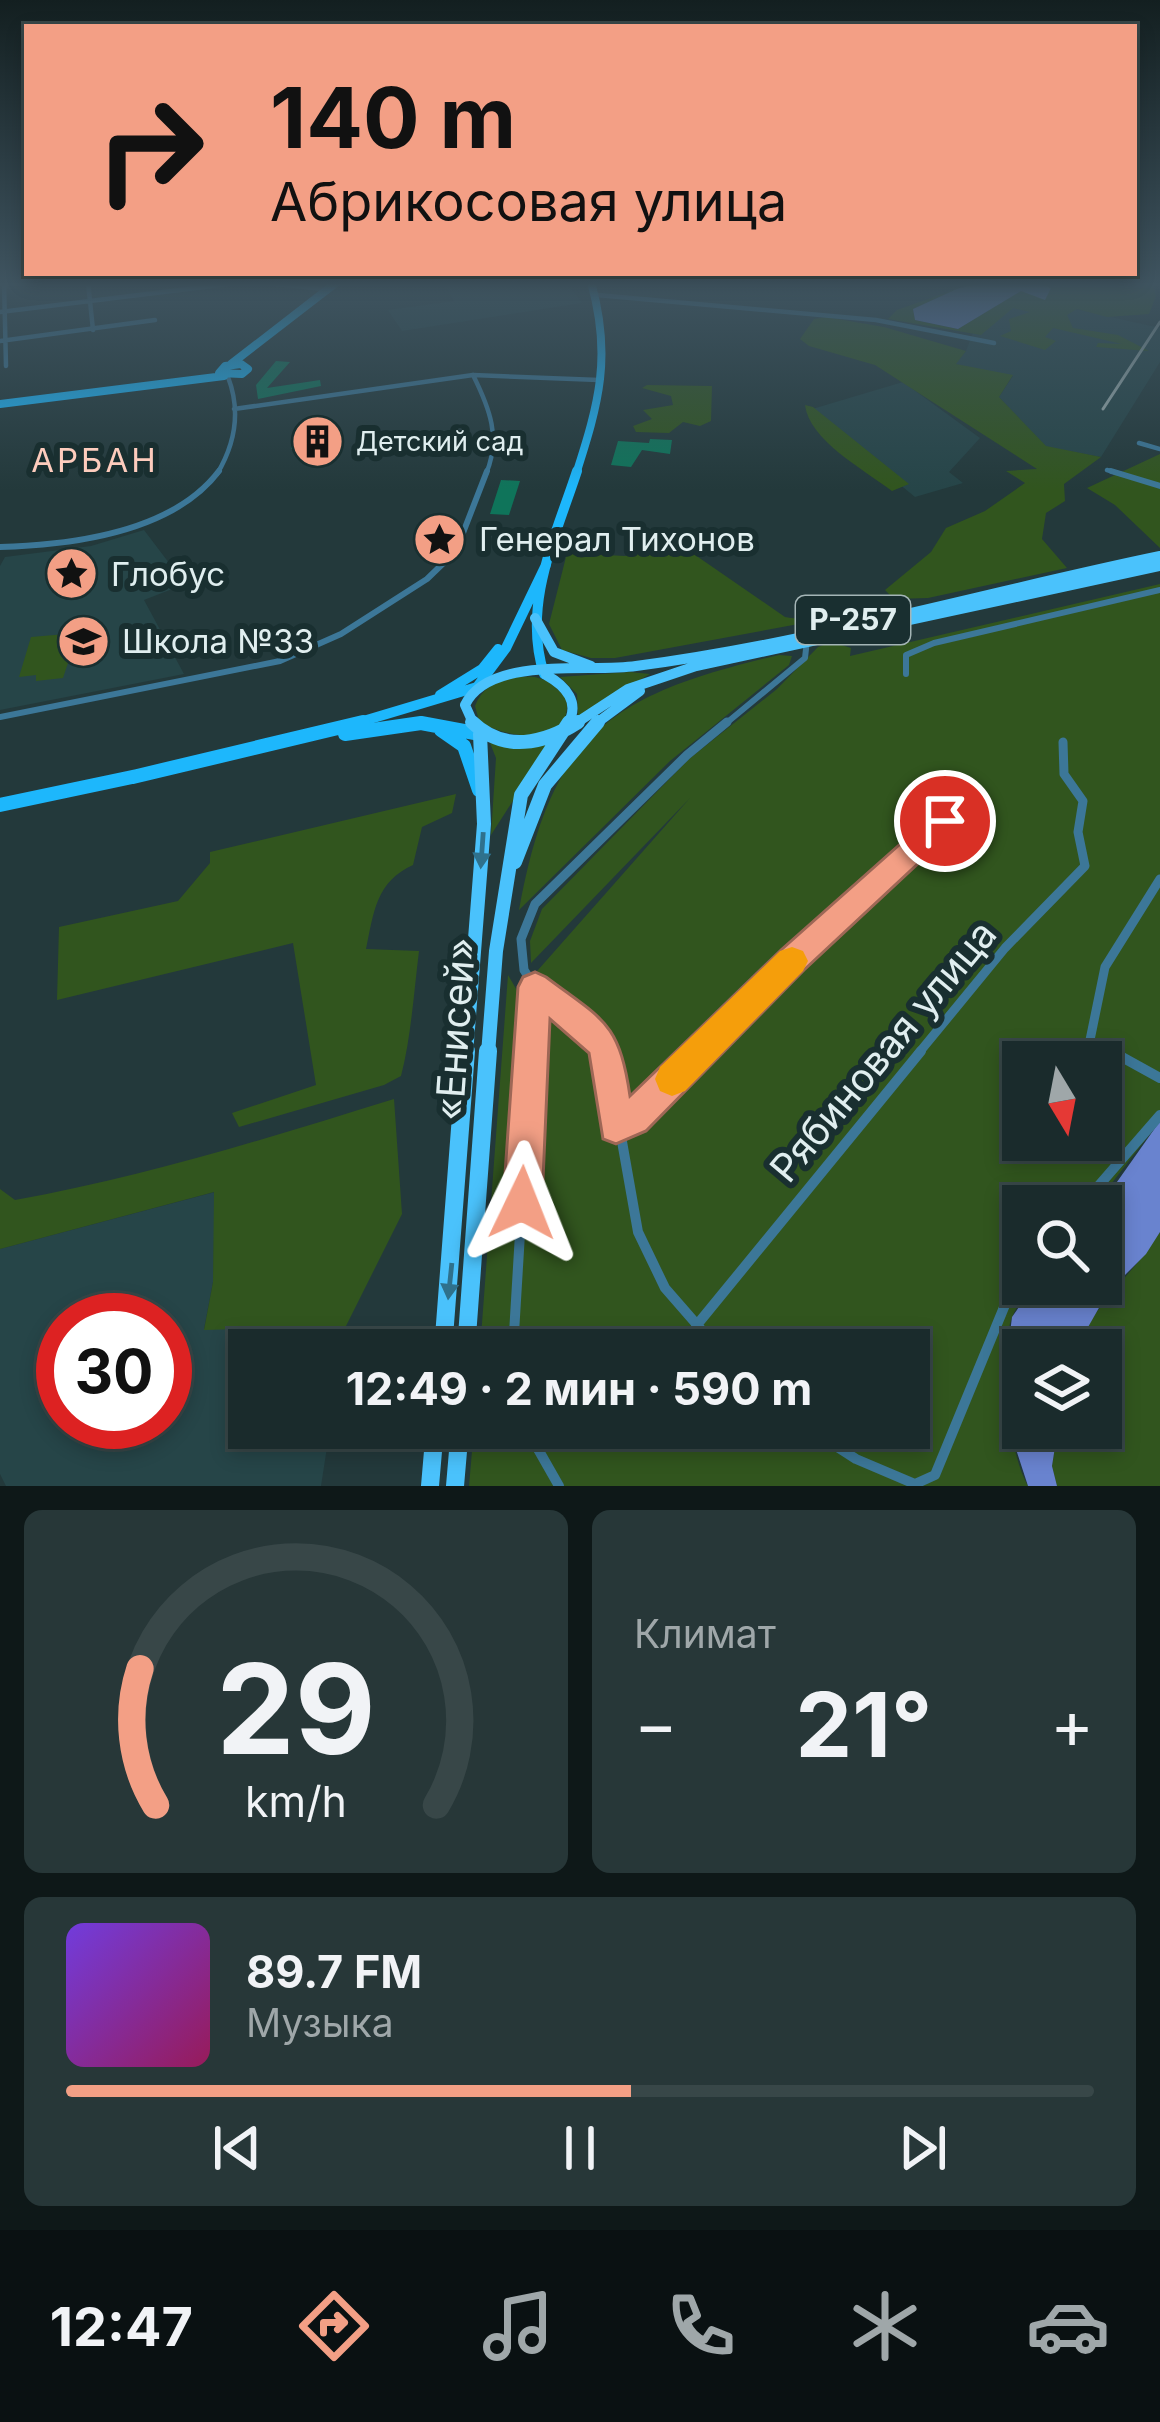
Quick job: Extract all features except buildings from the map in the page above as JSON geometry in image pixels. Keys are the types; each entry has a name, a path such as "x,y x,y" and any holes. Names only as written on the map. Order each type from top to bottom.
{"highway":[{"name":"Р-257","path":"477,687 509,672 640,666 1160,556"},
{"name":"Р-257","path":"480,734 504,743 529,744 565,729 637,685 696,666 1160,566"},
{"path":"536,618 547,648 568,662 640,666"},
{"name":"Р-257","path":"499,928 532,805 548,773 604,714 650,685 696,666"},
{"path":"544,674 572,696 574,707 565,729"},
{"name":"«Енисей»","path":"445,1329 484,809 480,734 467,709 477,687"},
{"name":"«Енисей»","path":"468,1329 499,928 521,795 565,729"},
{"path":"430,1486 433,1449"},
{"path":"455,1486 458,1449"}],"main road":[{"path":"228,376 231,364 243,362 254,351"},
{"path":"544,674 534,659 536,618 546,565 596,411 604,351"},
{"path":"0,404 228,376 247,370 243,362"},
{"path":"0,805 365,725 477,687 496,666 546,565"},
{"path":"365,725 466,681 482,669 520,619"},
{"path":"365,725 421,722 480,734"},
{"path":"365,725 431,728 451,734 470,758 484,809"}],"street":[{"path":"5,351 6,366"},
{"path":"0,717 280,661 341,634 427,579 456,551 495,452 490,409 472,375"},
{"path":"234,409 472,375 599,380"},
{"path":"0,547 89,538 147,521 198,492 232,456 238,441 228,376"},
{"path":"1139,443 1160,449"},
{"path":"1107,470 1160,486"},
{"path":"906,674 906,655 934,644 1160,590"},
{"path":"699,1329 665,1288 638,1232 606,1050 599,1037 535,987 524,970 521,939 535,904 687,755 805,658 807,640"},
{"name":"Рябиновая улица","path":"696,1326 1005,948 1085,866 1078,832 1083,801 1064,774 1063,742"},
{"path":"616,1126 633,1118 792,960 945,821"},
{"path":"1160,879 1105,967 1090,1040 1160,1078"},
{"path":"515,1329 535,987"},
{"path":"1099,1185 1160,1115"},
{"path":"841,1449 915,1484 934,1474 1005,1305"},
{"path":"538,1449 559,1486"}],"shaded area":[{"path":"966,351 1160,351 1160,362 1101,457 1046,447 999,397 1013,376 955,364"},
{"path":"903,382 980,438 949,472 963,483 915,497 809,410"},
{"name":"Школа №33","path":"144,530 185,584 144,600 184,674 0,710 0,566 5,557 91,546"},
{"path":"215,1192 213,1282 204,1329 346,1326 228,1329 228,1449 327,1449 321,1486 6,1486 0,1474 0,1249"}],"green space":[{"path":"828,351 966,351 956,364 1013,375 999,397 1046,446 1101,457 1064,484 1065,501 1046,513 1042,539 1067,568 928,598 894,599 885,590 931,552 946,528 985,511 1025,483 1006,471 1037,469 875,365"},
{"path":"712,386 711,421 700,426 683,422 669,433 636,432 633,426 652,419 643,410 673,405 671,396 642,388"},
{"path":"805,405 909,484 892,491 853,463 816,430"},
{"path":"1160,454 1160,548 1115,505 1087,488"},
{"path":"672,539 785,617 817,617 868,600 880,609 615,658 562,650 549,624 567,553 625,556"},
{"path":"1160,584 1160,1121 1110,1185 1002,1185 1002,1305 1019,1305 1009,1329 1002,1329 1002,1449 1015,1449 1028,1486 469,1486 472,1449 930,1449 930,1329 482,1329 508,975 522,999 523,987 690,798 531,963 530,941 542,909 689,759 777,689 818,647 832,642 851,648 850,656"},
{"path":"78,633 63,678 36,681 36,675 19,677 31,637"},
{"path":"779,655 792,656 789,665 670,761 519,910 549,801 571,762 598,731 631,707 672,687"},
{"path":"650,674 578,716 577,694 560,677"},
{"path":"535,677 548,681 566,697 560,725 550,732 521,735 479,721 475,706 491,685"},
{"path":"490,743 523,748 550,743 491,835 496,758"},
{"path":"456,794 452,813 422,827 413,865 384,889 372,922 366,949 419,951 401,1076 384,1085 239,1127 232,1113 316,1085 293,943 57,1000 59,927 178,901 210,863 210,852"},
{"path":"394,1099 402,1214 346,1326 204,1330 213,1282 214,1192 0,1249 0,1189 15,1200 253,1142"},
{"path":"1160,1232 1160,1486 1057,1486 1052,1466 1055,1449 1122,1449 1122,1329 1086,1329 1103,1305 1122,1305 1122,1282"}],"water":[{"path":"1160,1121 1160,1232 1122,1278 1122,1185 1115,1185"},
{"path":"1020,1305 1101,1305 1087,1329 1010,1329"},
{"path":"1016,1449 1055,1449 1052,1466 1057,1486 1028,1486"}],"railway":[{"path":"1103,409 1141,351"}],"slow traffic":[{"path":"672,1079 792,961"}],"place":[{"name":"Детский сад","path":"317,442"},
{"name":"Генерал Тихонов","path":"440,539"},
{"name":"Глобус","path":"72,574"},
{"name":"Школа №33","path":"83,641"}],"district":[{"name":"АРБАН","path":"95,460"}],"route":[{"path":"522,1203 535,987 599,1037 606,1050 616,1126 633,1118 792,960 945,821"}]}
